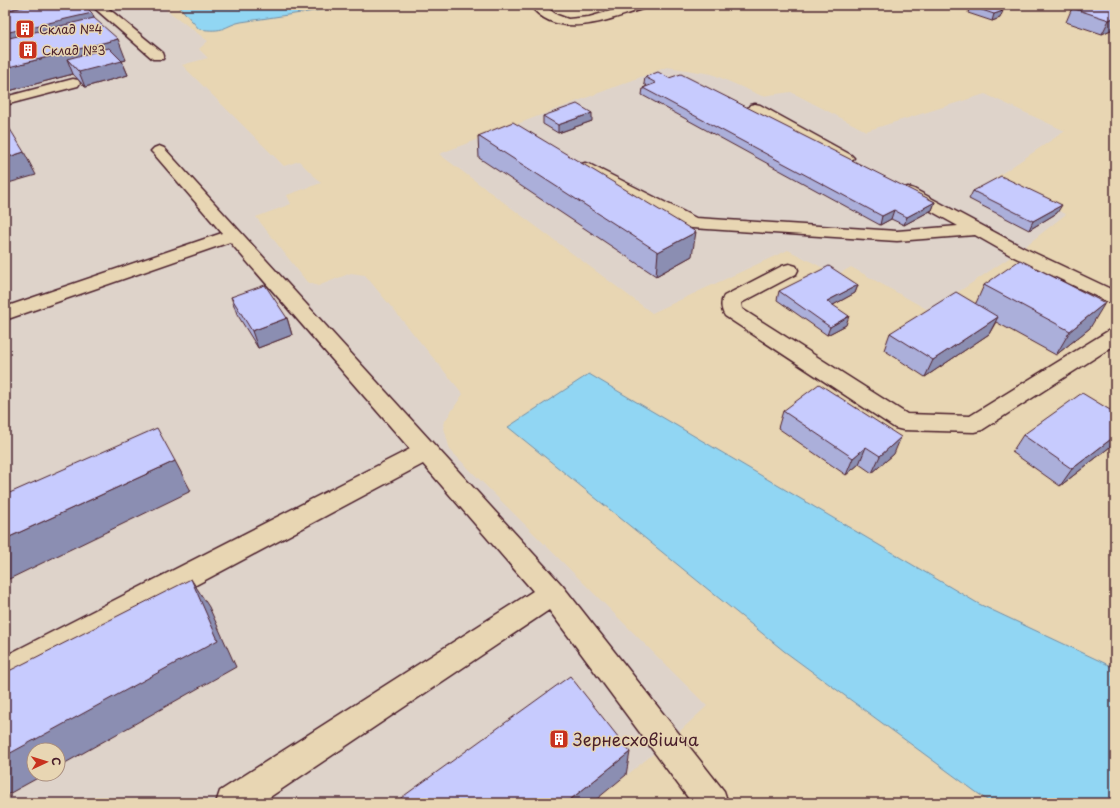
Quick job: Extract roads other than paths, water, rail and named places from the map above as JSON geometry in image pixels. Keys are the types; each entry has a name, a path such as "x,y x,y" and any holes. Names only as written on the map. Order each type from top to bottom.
{"street":[{"path":"97,5 158,56"},
{"path":"536,5 559,21 568,22 588,20 644,5"},
{"path":"5,101 73,83"},
{"path":"755,108 859,165"},
{"path":"159,151 552,593 712,803"},
{"path":"568,159 692,223 897,236 977,230"},
{"path":"894,184 1018,252 1115,298"},
{"path":"5,314 234,235"},
{"path":"789,270 731,300 732,312 903,422 974,424 1115,336"},
{"path":"19,664 426,452"},
{"path":"232,803 552,593"}],"water":[{"path":"178,5 354,5 241,22 222,29 207,30 199,29"},
{"path":"589,374 979,604 1115,668 1115,803 991,803 784,651 508,427"}],"place":[{"name":"Склад №4","path":"25,29"},
{"name":"Склад №3","path":"28,50"},
{"name":"Зернесховішча","path":"559,739"}]}
